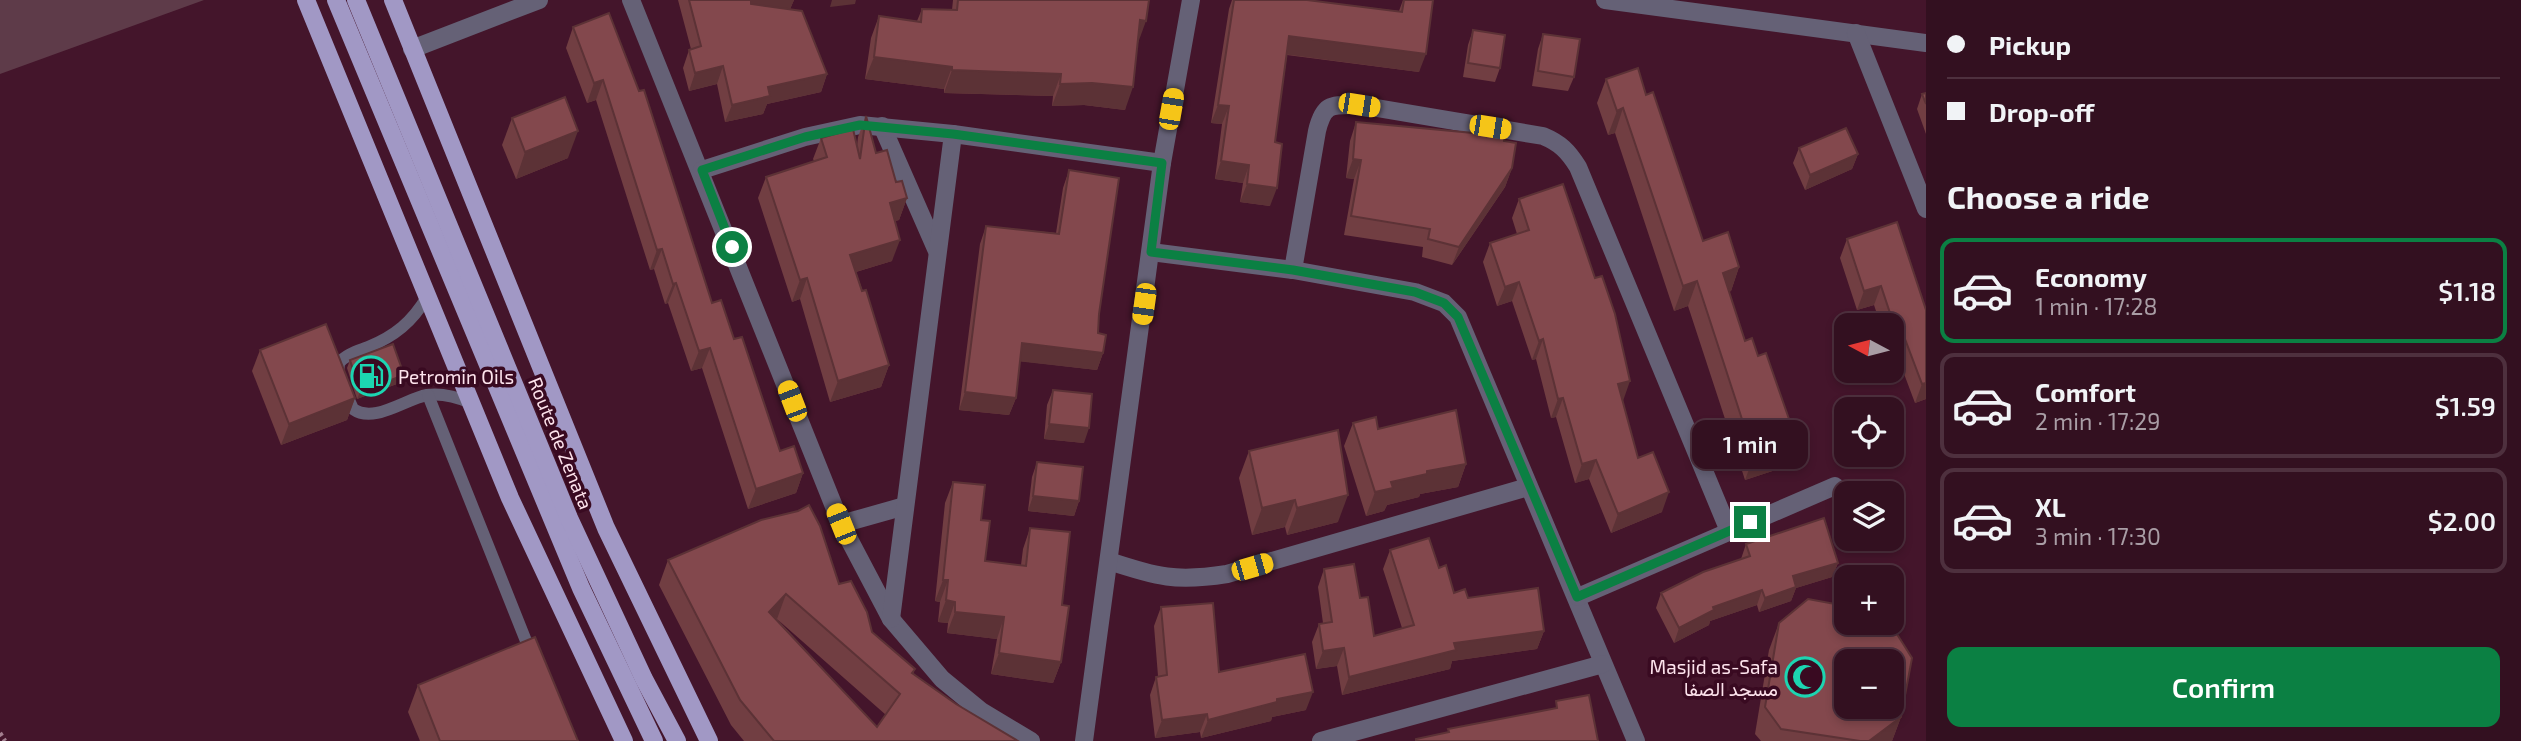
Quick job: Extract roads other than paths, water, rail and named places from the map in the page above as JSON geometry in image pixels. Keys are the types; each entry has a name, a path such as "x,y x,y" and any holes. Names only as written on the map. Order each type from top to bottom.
{"main road":[{"path":"306,0 510,499 624,741"},
{"name":"Route de Zenata","path":"336,0 581,588 654,741"},
{"name":"Route de Zenata","path":"356,0 569,518 644,679 677,741"},
{"name":"Route de Zenata","path":"393,0 606,528 709,741"}],"street":[{"path":"412,50 539,0"},
{"path":"631,0 702,170 841,524 891,619 942,679 981,711 1031,741"},
{"path":"1084,741 1162,163 1191,0"},
{"path":"1605,0 1926,43"},
{"path":"1856,33 1926,209"},
{"path":"1293,270 1317,131 1321,115 1326,109 1338,105 1359,105 1543,136 1557,142 1568,151 1578,167 1729,531"},
{"path":"702,170 835,129 860,125 953,134 1162,163"},
{"path":"882,126 936,249"},
{"path":"891,619 936,249 953,134"},
{"path":"1151,252 1293,270 1415,292 1444,303 1451,309 1458,317 1636,741"},
{"path":"1577,597 1834,486"},
{"path":"1109,561 1158,578 1188,580 1227,575 1528,487"},
{"path":"841,524 905,506"},
{"path":"1321,741 1603,664"}],"lane":[{"path":"427,297 404,328 344,357 337,367 350,405 362,414 373,414 428,395 449,395 471,403"},
{"path":"428,395 536,664"}],"place":[{"name":"Petromin Oils","path":"371,376"},
{"name":"Masjid as-Safa مسجد الصفا","path":"1805,677"}]}
